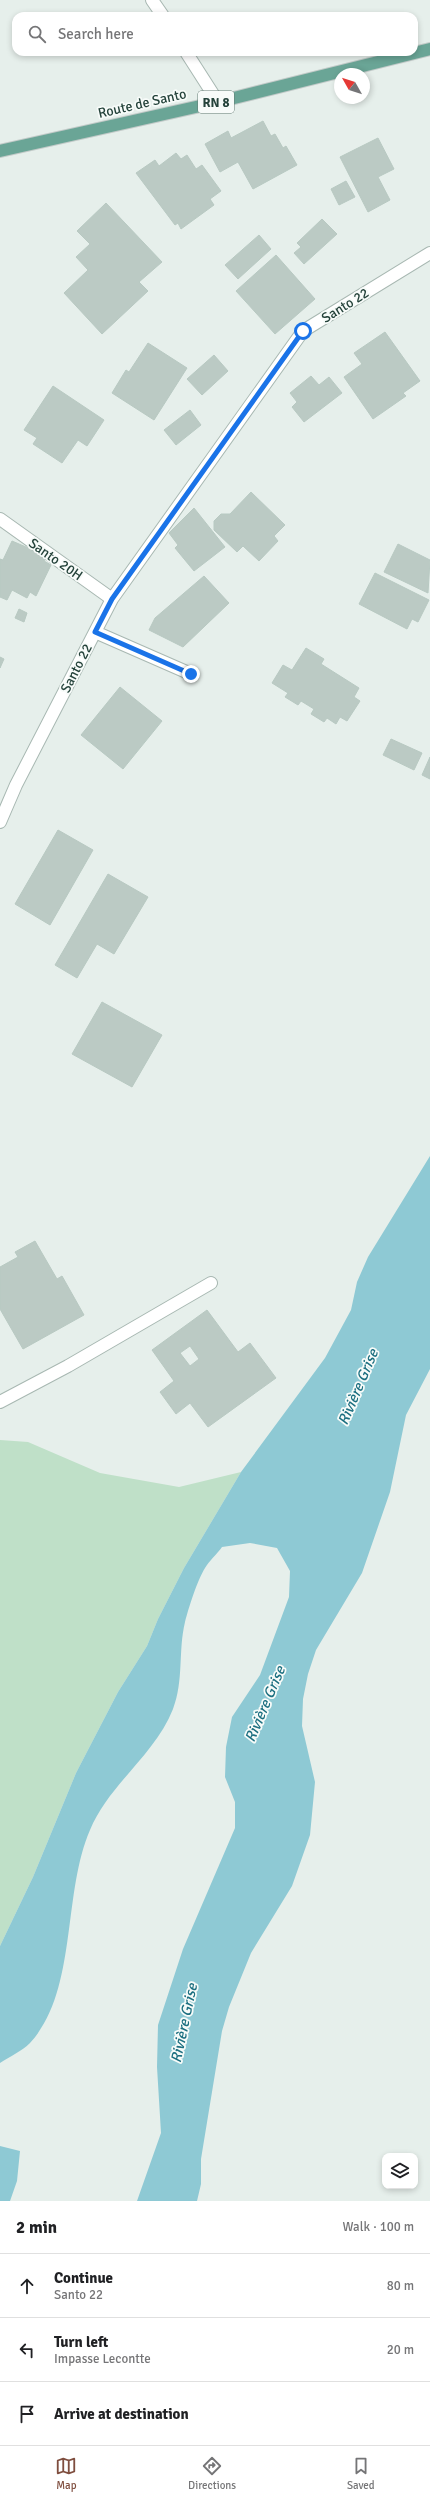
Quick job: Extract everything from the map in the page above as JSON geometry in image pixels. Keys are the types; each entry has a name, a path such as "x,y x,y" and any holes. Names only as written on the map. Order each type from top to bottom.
{"main road":[{"name":"Route de Santo","path":"418,52 430,49"},
{"name":"Route de Santo","path":"0,151 218,102 402,56"}],"street":[{"path":"152,0 160,12"},
{"path":"189,56 218,102"},
{"name":"Santo 22","path":"0,822 16,784 112,599 303,331 430,253"},
{"name":"Santo 20H","path":"0,519 112,599"},
{"path":"95,632 191,674"},
{"path":"0,1402 68,1366 211,1283"}],"green space":[{"path":"0,1440 28,1442 100,1473 179,1487 241,1472 184,1568 158,1619 147,1646 118,1692 76,1773 33,1877 0,1946"}],"water":[{"name":"Rivière Grise","path":"430,1156 430,1369 406,1415 390,1492 362,1573 316,1650 308,1674 303,1699 302,1726 315,1782 310,1835 292,1886 251,1953 229,2007 222,2031 201,2159 201,2184 197,2201 137,2201 161,2133 157,2067 158,2025 183,1949 235,1828 235,1802 225,1777 226,1747 232,1717 260,1675 289,1597 290,1571 277,1548 250,1543 222,1547 202,1573 185,1622 179,1687 173,1709 165,1726 155,1741 108,1798 98,1813 81,1855 63,1970 56,1997 45,2022 30,2043 0,2063 0,1946 33,1877 76,1773 118,1692 147,1646 158,1619 184,1568 241,1472 325,1358 351,1310 357,1282 368,1257"},
{"path":"0,2146 20,2151 17,2181 10,2201 0,2201"}],"building":[{"path":"263,121 271,136 275,134 283,148 286,146 297,165 253,189 238,162 220,172 205,144 228,131 231,138"},
{"path":"378,138 394,169 378,177 390,200 368,212 340,157"},
{"path":"176,153 181,159 187,155 196,169 202,165 221,191 210,199 214,205 181,229 178,223 175,225 136,173 155,160 159,166"},
{"path":"346,181 355,197 339,205 331,189"},
{"path":"106,203 162,262 139,282 148,291 102,334 64,293 88,270 76,257 90,244 77,231"},
{"path":"322,219 337,234 304,264 294,253 301,247 297,243"},
{"path":"259,235 271,249 238,279 225,265"},
{"path":"276,255 315,299 275,334 236,291"},
{"path":"385,332 420,381 403,393 406,396 373,419 344,377 362,364 354,353"},
{"path":"148,343 187,368 154,420 112,393 126,370 129,372"},
{"path":"214,355 228,371 202,395 187,379"},
{"path":"311,376 319,385 329,377 342,393 304,422 292,407 297,402 290,393"},
{"path":"53,386 104,420 87,446 78,440 62,463 33,444 37,438 24,430"},
{"path":"190,410 201,425 176,445 164,430"},
{"path":"251,492 285,525 274,536 278,541 259,561 243,546 237,552 214,530 214,521 221,514 230,514"},
{"path":"194,508 225,547 194,571 175,548 178,545 169,533"},
{"path":"12,541 47,556 44,561 51,565 36,596 30,592 27,598 12,590 7,600 0,597 0,559 3,560"},
{"path":"398,544 430,560 428,593 384,572"},
{"path":"375,573 429,600 418,622 412,619 407,629 359,604"},
{"path":"204,576 229,603 183,647 149,630 155,618"},
{"path":"19,609 27,613 24,622 15,618"},
{"path":"306,648 324,659 321,664 359,688 354,697 360,701 347,721 340,717 336,724 327,718 324,722 311,714 314,709 301,701 298,705 285,697 288,693 272,683 283,665 292,670"},
{"path":"0,657 4,659 0,668"},
{"path":"120,687 162,721 123,769 81,735"},
{"path":"391,739 422,753 414,770 383,755"},
{"path":"430,757 430,779 422,775"},
{"path":"58,830 93,850 50,925 15,904"},
{"path":"108,874 148,897 114,954 97,944 77,978 55,965"},
{"path":"102,1002 162,1035 132,1087 72,1054"},
{"path":"35,1241 57,1279 62,1276 84,1315 23,1349 0,1309 0,1267 18,1257 15,1252"},
{"path":"207,1310 238,1352 250,1343 276,1378 208,1427 190,1403 176,1414 160,1392 174,1381 152,1350","holes":["190,1346 199,1359 190,1366 180,1353"]}],"route":[{"path":"191,674 95,632 112,599 303,331"}]}
